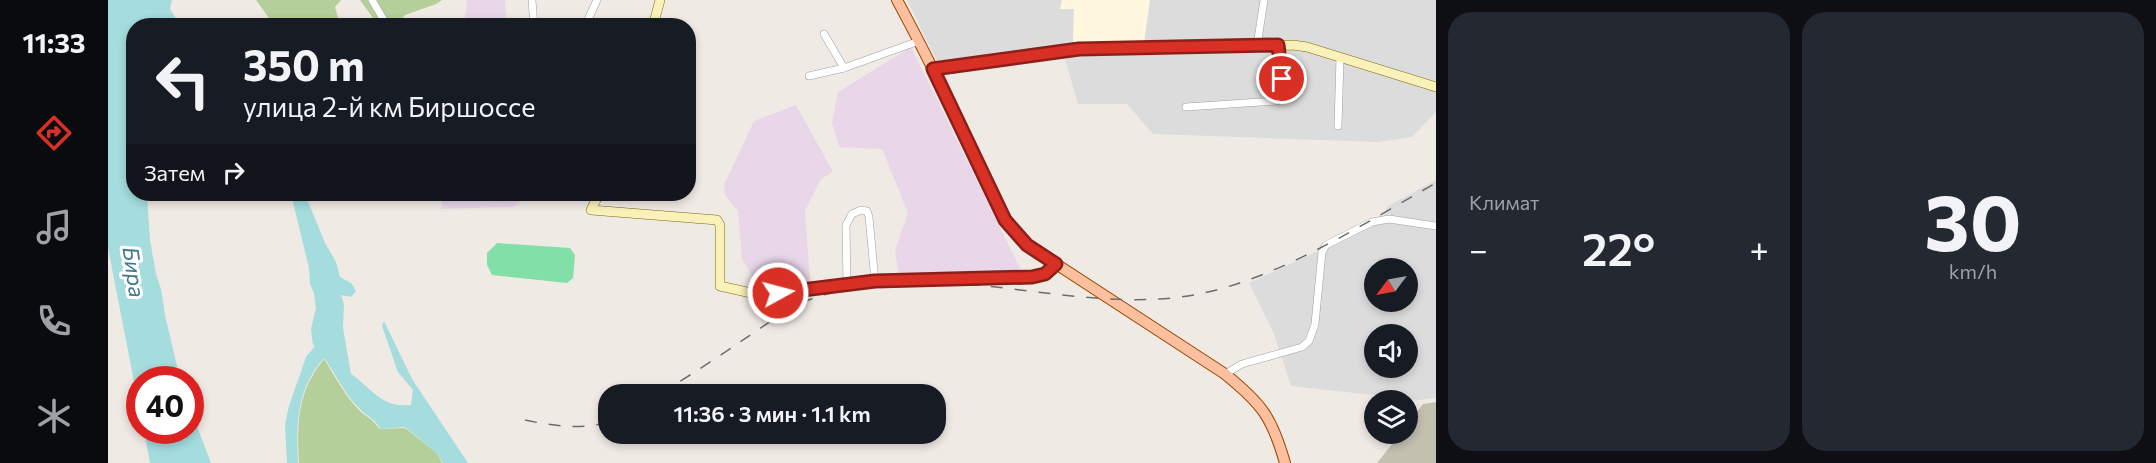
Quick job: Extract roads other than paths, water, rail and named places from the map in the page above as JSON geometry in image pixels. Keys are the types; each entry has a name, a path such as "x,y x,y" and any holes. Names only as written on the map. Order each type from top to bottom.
{"main road":[{"path":"897,0 933,69 1005,220 1027,245 1225,374 1251,395 1268,416 1278,438 1285,463"}],"street":[{"path":"372,0 383,18"},
{"path":"532,0 533,18"},
{"path":"589,18 597,0"},
{"path":"655,18 660,0"},
{"path":"1257,46 1264,0"},
{"path":"824,34 844,68"},
{"path":"809,76 844,68 919,41"},
{"path":"1186,107 1282,99 1284,96 1278,45"},
{"path":"933,69 1079,49 1278,45 1307,47 1436,87"},
{"path":"1338,126 1340,58"},
{"path":"596,201 591,210 717,220 720,225 719,282 722,288 760,295 875,281 1032,277 1045,274 1056,264"},
{"path":"847,284 846,225 852,214 861,210 867,211 869,217 875,281"},
{"path":"1225,374 1242,364 1302,347 1309,341 1315,324 1322,252 1326,245 1372,222 1389,219 1436,226"}],"water":[{"name":"Бира","path":"108,0 172,0 170,9 176,18 126,18 126,201 147,201 150,240 156,274 177,366 131,366 108,248"},
{"path":"293,201 308,201 325,243 336,262 340,277 351,283 356,291 351,297 341,295 344,304 343,328 351,374 385,401 392,404 411,405 413,390 398,372 382,326 384,321 412,379 468,463 443,463 437,453 405,427 380,429 350,397 324,358 303,394 297,434 298,463 287,463 285,424 289,406 306,357 315,346 311,329 316,308"},
{"path":"146,444 204,444 211,463 150,463"}],"railway":[{"path":"676,384 782,314 804,302 827,294 864,287 927,283 986,286 1116,299 1142,300 1194,295 1257,277 1288,264 1349,233 1436,183"},
{"path":"525,420 567,426 598,424"}]}
